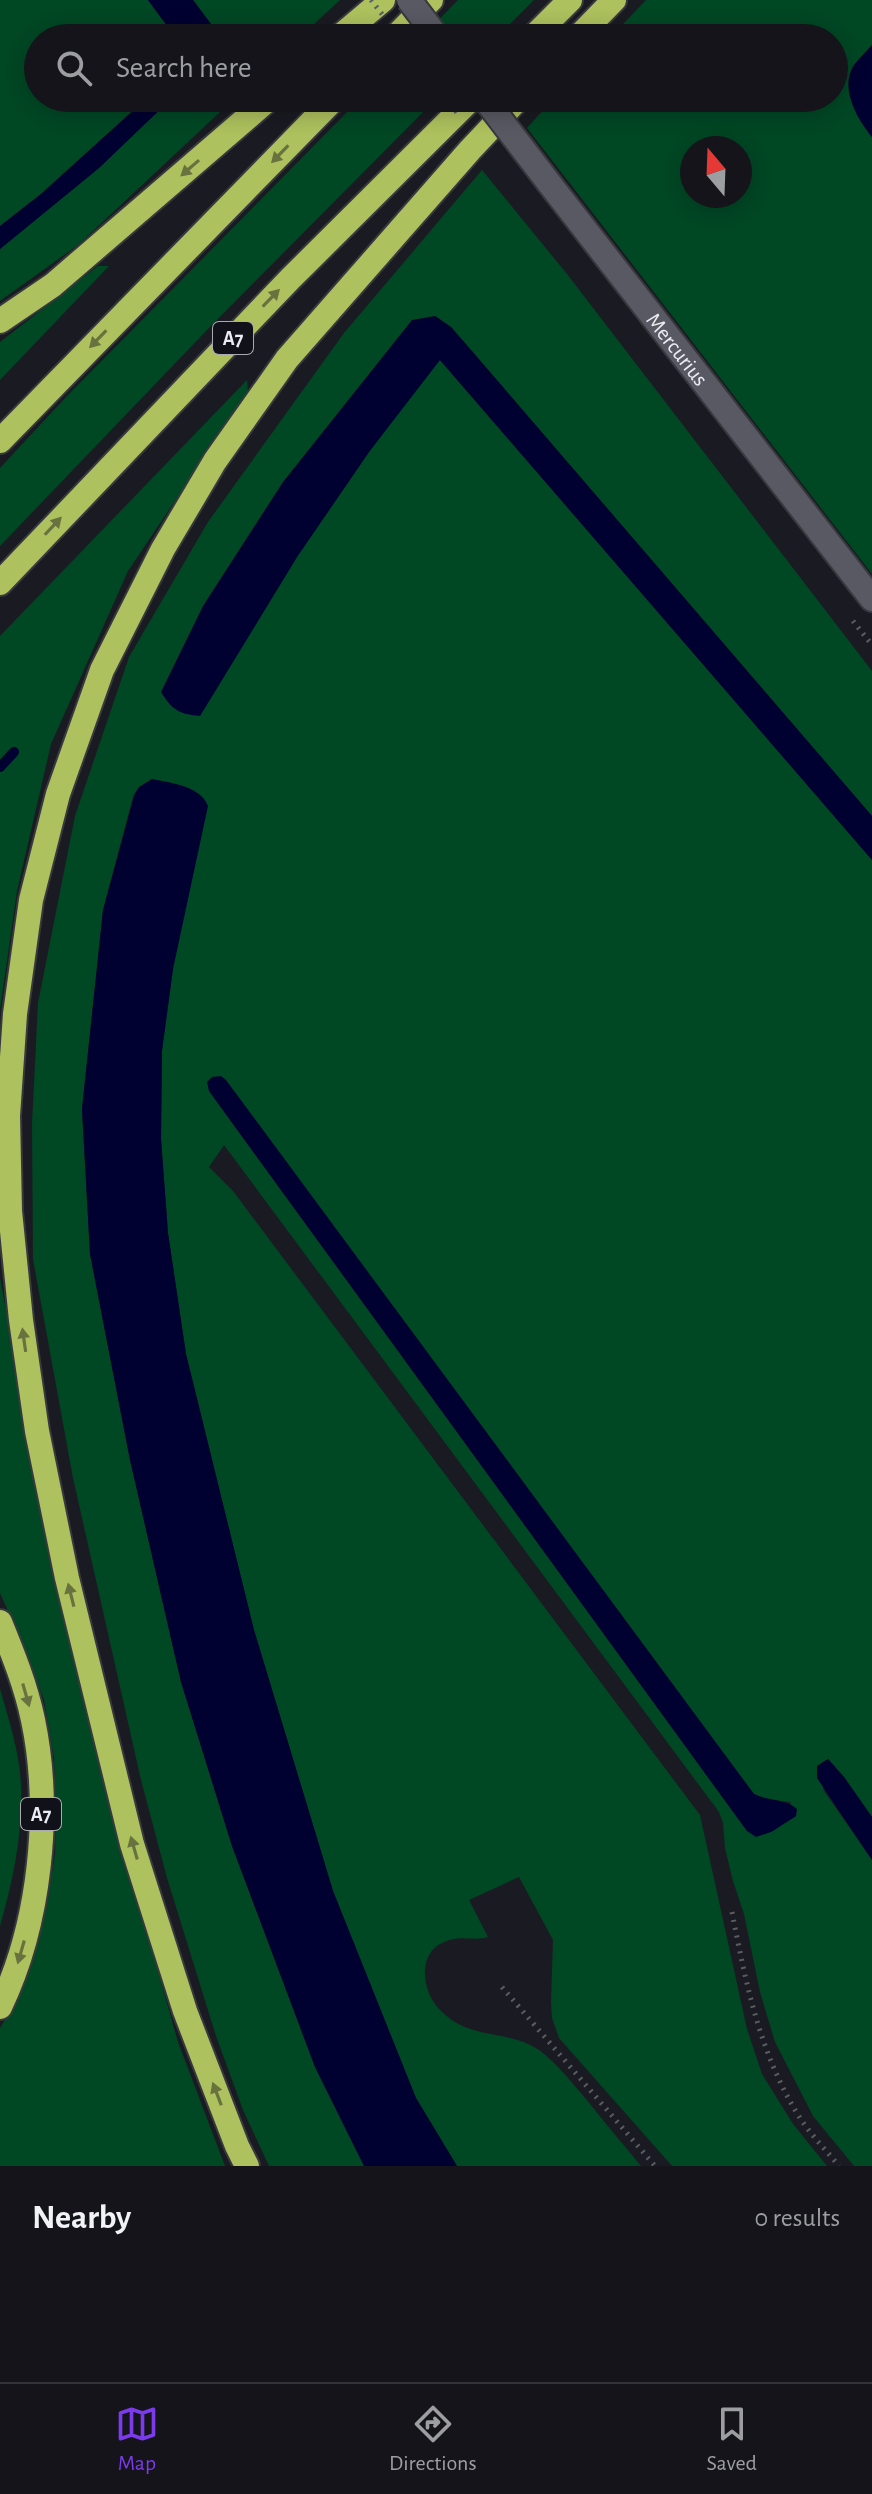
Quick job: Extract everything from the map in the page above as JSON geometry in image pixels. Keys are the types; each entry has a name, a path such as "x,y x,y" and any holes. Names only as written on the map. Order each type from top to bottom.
{"highway":[{"path":"355,24 383,0"},
{"path":"408,24 431,0"},
{"path":"546,24 570,0"},
{"path":"591,24 614,0"},
{"path":"0,321 53,285 254,112"},
{"path":"0,441 321,112"},
{"name":"A7","path":"0,583 290,279 458,112"},
{"path":"247,2166 185,2011 132,1844 67,1578 37,1431 10,1211 8,1116 15,1014 31,900 58,794 102,670 163,549 215,461 287,359 400,228 506,112"},
{"name":"A7","path":"0,1622 17,1663 33,1721 41,1783 41,1847 31,1919 13,1980 0,2007"}],"street":[{"path":"409,0 427,24"},
{"name":"Mercurius","path":"495,112 872,599"}],"path":[{"path":"732,1912 750,2002 766,2052 800,2118 839,2166"},
{"path":"502,1987 655,2166"}],"green space":[{"path":"0,0 148,0 166,24 24,24 24,112 132,112 41,194 0,226"},
{"path":"193,0 340,0 314,24 211,24"},
{"path":"458,0 534,0 510,24 435,24"},
{"path":"646,0 872,0 872,45 852,68 868,132 872,137 872,574 527,128 541,112 848,112 848,24 623,24"},
{"path":"157,112 220,112 78,245 0,301 0,249 99,168"},
{"path":"347,112 423,112 208,329 0,546 0,468"},
{"path":"482,170 567,274 872,671 872,816 451,327 435,316 200,716 297,557 369,452 439,359 872,860 872,1817 828,1759 817,1766 824,1791 872,1860 872,2166 854,2166 813,2116 775,2042 760,1992 719,1812 224,1145 209,1167 233,1191 700,1815 747,2029 762,2074 793,2124 827,2166 672,2166 559,2038 552,2018 551,2002 553,1940 519,1877 469,1900 488,1937 454,1939 434,1948 425,1969 430,1995 439,2009 463,2026 527,2043 546,2055 641,2166 457,2166 416,2098 333,1891 254,1630 186,1354 168,1233 161,1139 162,1050 173,969 134,793 103,910 82,1109 90,1254 130,1460 181,1682 232,1846 315,2067 364,2166 269,2166 243,2110 216,2036 167,1878 141,1780 73,1478 33,1259 32,1124 38,1003 75,816 129,657 208,522 344,333","holes":["209,1091 754,1794 765,1799 790,1802 796,1816 771,1832 747,1831"]},
{"path":"98,266 109,266 0,380 0,342"},
{"path":"247,380 248,392 128,571 51,744 17,891 0,1010 0,636"},
{"path":"0,1278 59,1585 106,1786 178,2042 225,2166 0,2166 0,2028 14,2005 29,1968 47,1904 55,1854 56,1807 54,1758 44,1700 0,1593"},
{"path":"0,1689 19,1762 21,1804 16,1857 0,1926"}],"shaded area":[{"path":"148,0 193,0 211,24 166,24"},
{"path":"872,45 872,137 856,112 848,83 854,65"},
{"path":"132,112 157,112 99,168 0,249 0,226 41,194"},
{"path":"435,316 451,327 872,816 872,860 440,360 369,452 297,557 200,716 181,712 169,703 161,692 203,606 283,482 412,320"},
{"path":"152,779 192,790 208,806 173,969 162,1051 161,1139 168,1233 186,1354 254,1630 333,1891 416,2098 457,2166 364,2166 315,2067 232,1846 181,1682 130,1460 90,1254 82,1109 103,910 135,793"},
{"path":"221,1076 754,1794 793,1806 797,1809 796,1816 771,1832 756,1837 747,1831 209,1091 207,1082 212,1077"},
{"path":"828,1759 872,1817 872,1860 817,1778 817,1766"}],"waterway":[{"path":"0,767 14,752"}]}
